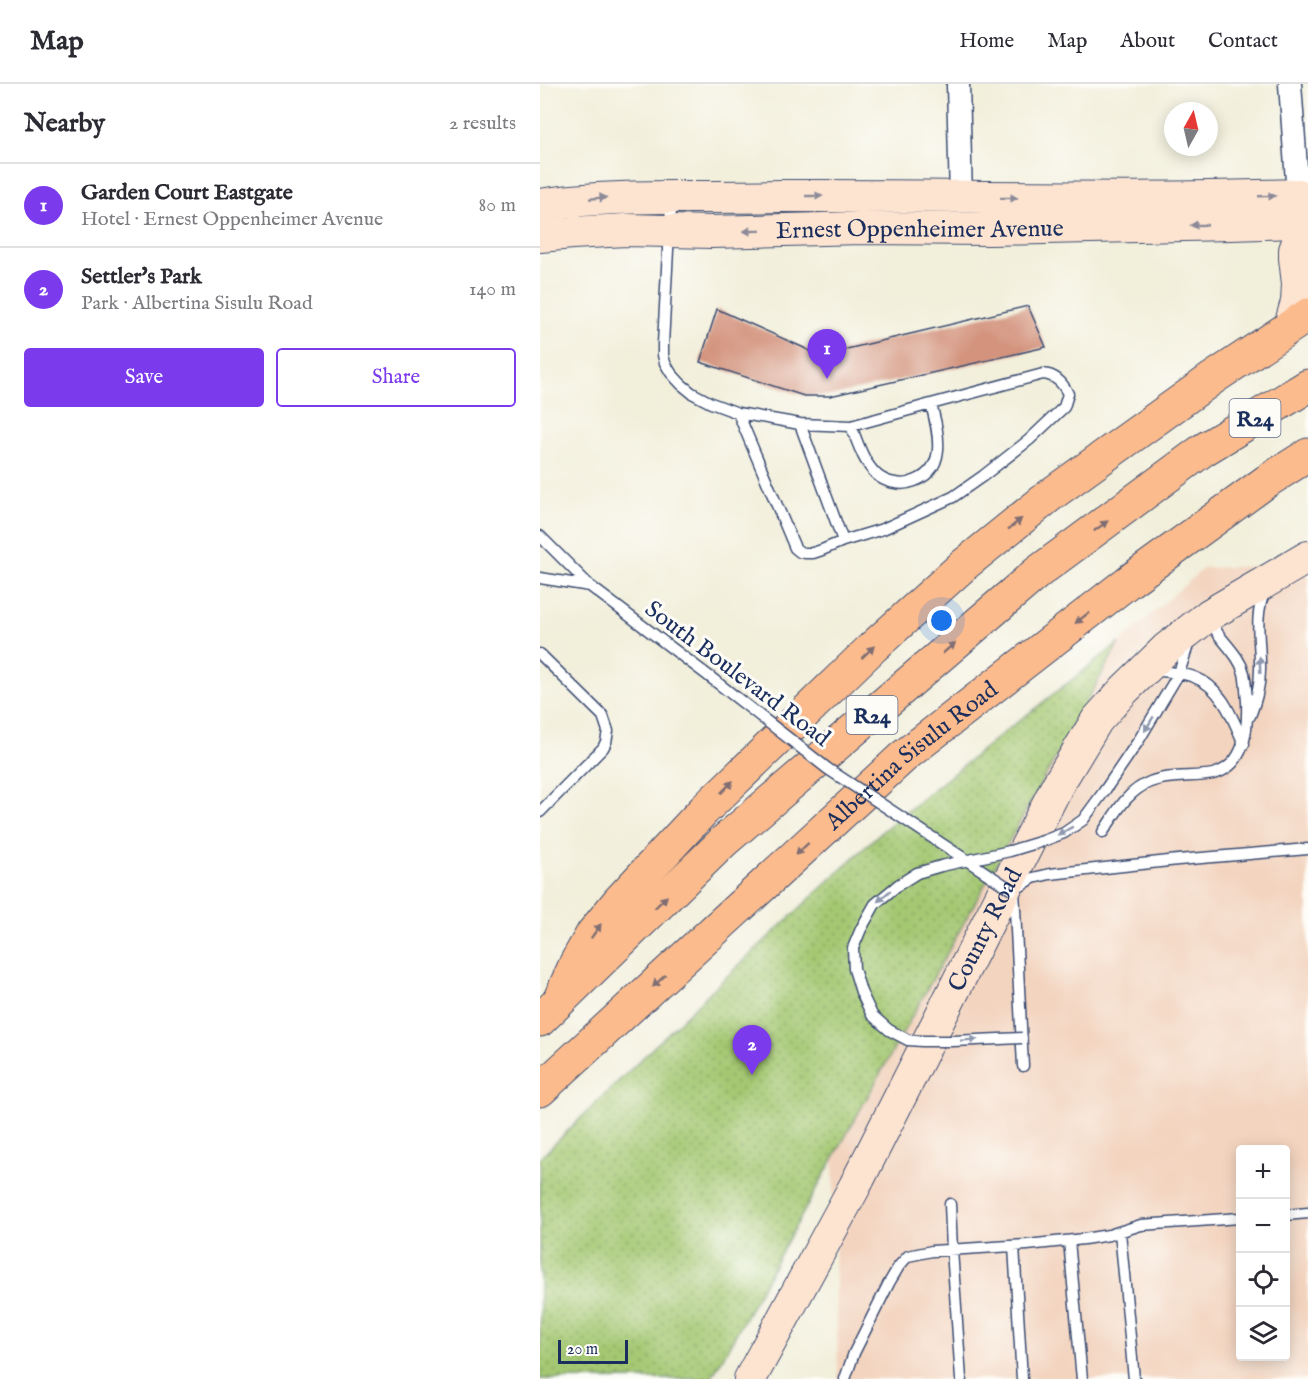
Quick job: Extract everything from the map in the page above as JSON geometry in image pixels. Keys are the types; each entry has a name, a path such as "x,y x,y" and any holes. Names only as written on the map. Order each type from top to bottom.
{"highway":[{"path":"550,1011 593,933 618,902 704,810 873,647 965,564 1053,493 1213,378 1299,321"},
{"name":"R24","path":"550,1011 724,841 1038,572 1203,450 1308,386"},
{"name":"Albertina Sisulu Road","path":"540,1090 904,756 1128,582 1267,481 1308,455"},
{"path":"1128,582 1308,482"}],"street":[{"path":"958,84 961,198"},
{"path":"1290,84 1300,229 1297,302 1299,321"},
{"name":"Ernest Oppenheimer Avenue","path":"540,205 608,197 908,195 961,198 1170,199 1300,229"},
{"name":"Ernest Oppenheimer Avenue","path":"540,236 626,230 712,232 1231,224 1279,243 1300,229"},
{"name":"County Road","path":"750,1379 855,1186 1057,786 1098,720 1144,669 1202,620 1308,558"}],"lane":[{"path":"672,197 663,355 671,373 692,393 711,403 738,413 800,424 851,426 1043,374 1057,378 1068,394 1064,407 1029,440 953,497 882,529 813,553 800,552 795,548 738,413"},
{"path":"851,426 867,464 885,481 906,483 917,480 932,470 938,454 939,439 931,404"},
{"path":"800,424 843,541"},
{"name":"South Boulevard Road","path":"540,536 590,586 828,769 1013,890"},
{"path":"540,578 590,586"},
{"path":"1247,722 1258,697 1260,684 1258,616 1261,600 1271,579"},
{"path":"1022,1038 922,1041 908,1040 889,1030 872,1015 861,992 854,969 853,948 861,929 875,904 917,873 1043,842 1064,833 1083,820 1139,741 1179,673 1202,620 1216,630 1237,658 1244,672 1247,722 1244,744 1234,762 1222,771 1165,778 1148,783 1124,800 1103,832"},
{"path":"540,654 603,716 608,731 603,748 540,812"},
{"path":"1144,669 1179,673 1205,682 1215,690 1236,725 1244,744"},
{"path":"1023,1066 1013,890 1033,878 1050,874 1308,849"},
{"path":"950,1204 962,1379"},
{"path":"1290,1215 1308,1213"},
{"path":"845,1379 854,1353 889,1282 908,1256 932,1251 1014,1246 1109,1235 1141,1225 1236,1218"},
{"path":"1120,1232 1134,1379"},
{"path":"1069,1240 1082,1379"},
{"path":"1014,1246 1022,1379"}],"shaded area":[{"path":"1308,564 1308,1379 838,1379 827,899 1204,568"}],"green space":[{"path":"1119,643 711,1379 540,1379 540,1158 709,993 880,833"}],"building":[{"path":"1028,306 1046,347 830,396 804,396 700,362 717,309 826,359 847,349"}],"place":[{"name":"Garden Court Eastgate","path":"827,379"},
{"name":"Settler's Park","path":"752,1075"}]}
